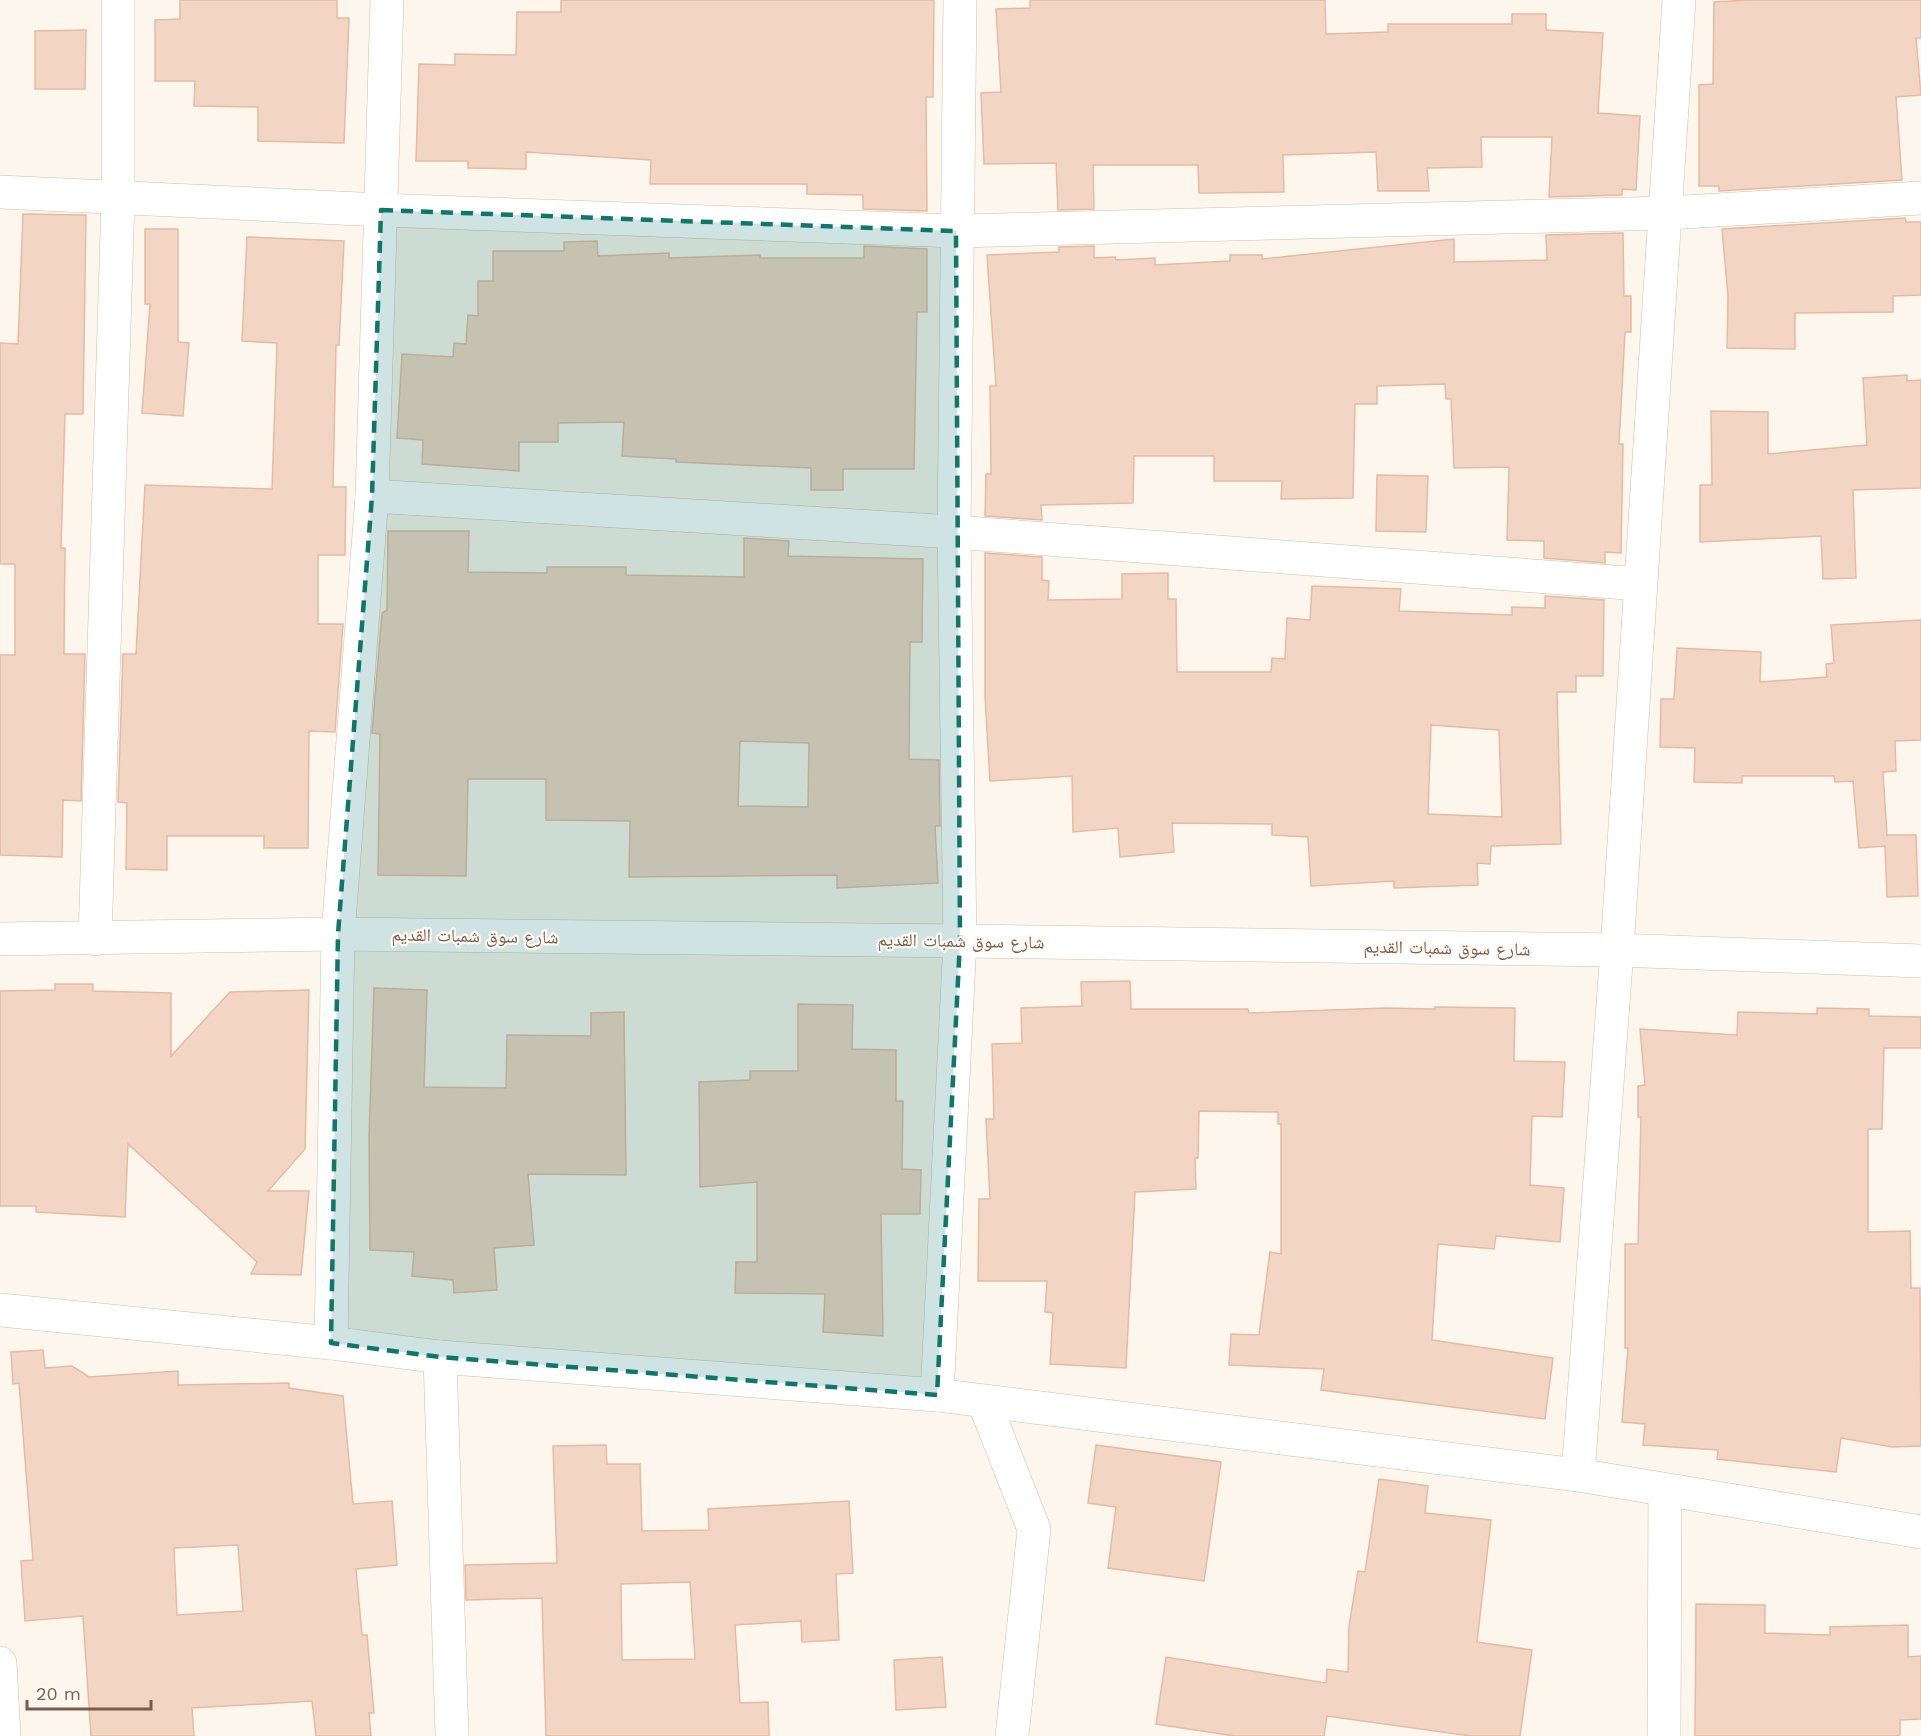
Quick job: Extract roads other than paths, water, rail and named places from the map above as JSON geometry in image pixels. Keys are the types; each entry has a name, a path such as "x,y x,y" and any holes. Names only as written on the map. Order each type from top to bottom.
{"street":[{"path":"95,939 118,199 118,0"},
{"path":"331,1343 338,934 372,496 387,0"},
{"path":"937,1395 960,941 954,532 960,0"},
{"path":"1578,1475 1617,950 1679,0"},
{"path":"0,192 381,210 956,231 1666,213 1921,198"},
{"path":"372,496 954,532 1640,584"},
{"name":"شارع سوق شمبات القديم","path":"0,939 338,934 960,941 1617,950 1921,961"},
{"path":"0,1310 331,1343 440,1357 937,1395 1578,1475 1921,1532"},
{"path":"440,1357 452,1736"},
{"path":"984,1402 1034,1529 1012,1736"},
{"path":"1664,1736 1665,1491"},
{"path":"0,1663 4,1736"}]}
